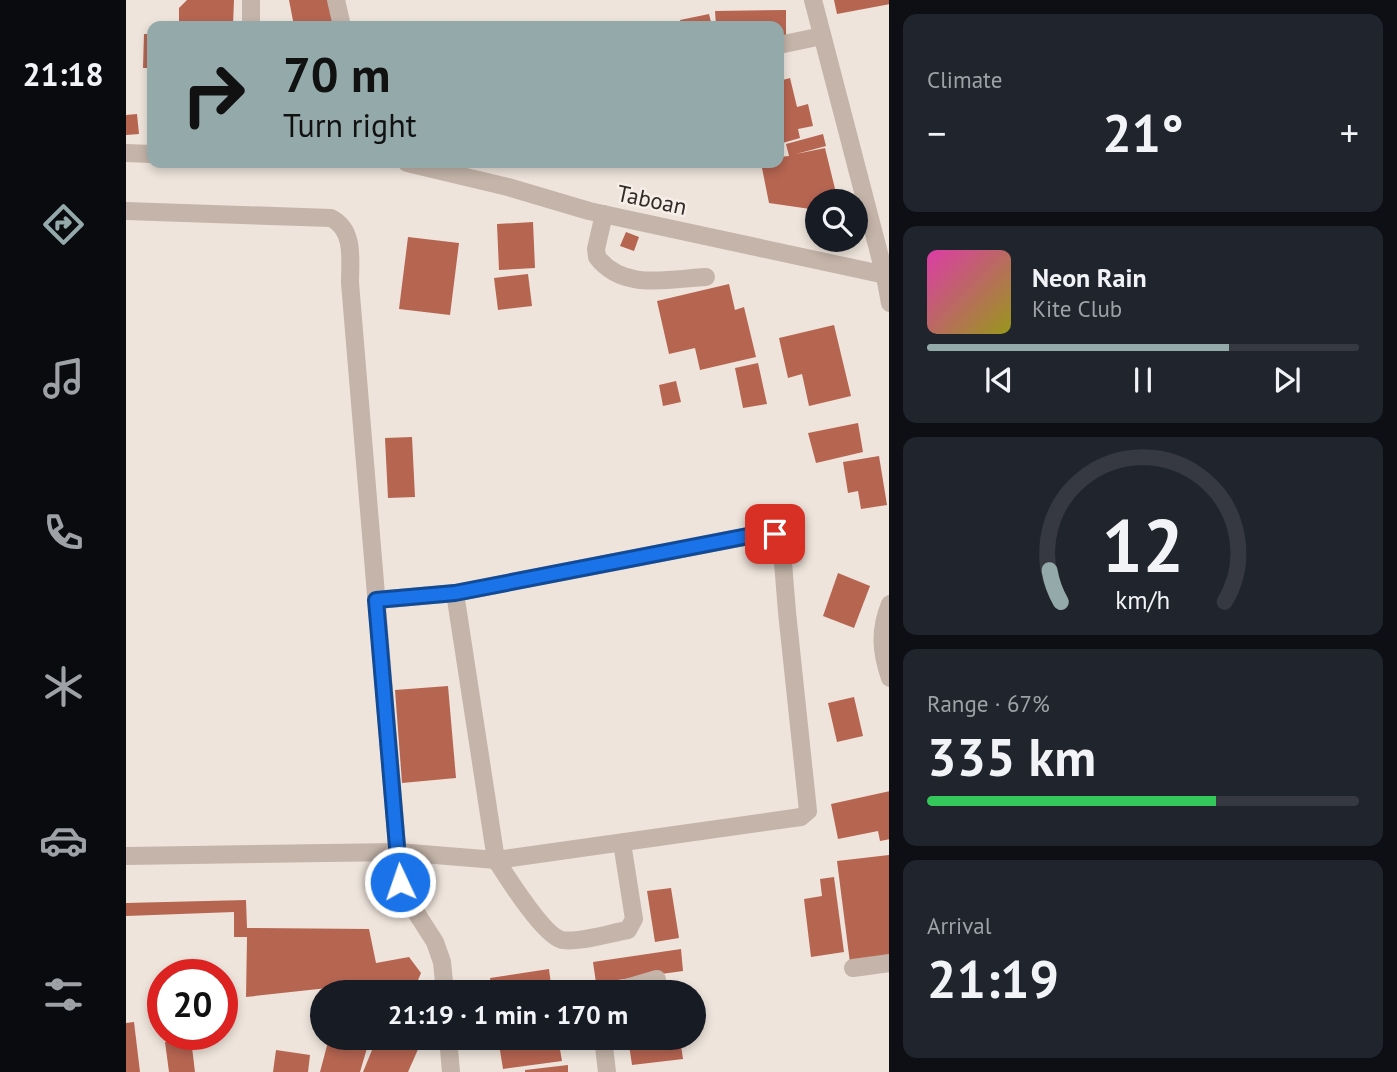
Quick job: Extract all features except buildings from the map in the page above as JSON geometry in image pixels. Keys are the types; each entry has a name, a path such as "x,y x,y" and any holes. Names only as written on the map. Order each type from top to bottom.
{"street":[{"path":"251,0 251,21"},
{"path":"336,0 341,21"},
{"path":"813,0 887,276 889,294"},
{"path":"784,44 822,36"},
{"path":"126,153 147,154"},
{"name":"Taboan","path":"426,168 604,214 887,276"},
{"path":"126,211 318,216 331,218 341,226 349,240 350,283 400,882 406,901 435,942 442,962 443,980"},
{"path":"604,214 596,249 597,257 620,277 647,281 706,277"},
{"path":"126,856 398,852 496,859 801,817 808,811 781,538 769,532 455,593 376,600"},
{"path":"455,593 496,859 548,931 560,939 568,940 628,930 632,926 634,919 622,843"},
{"path":"889,607 881,633 881,654 889,675"},
{"path":"853,968 889,963"},
{"path":"448,1050 449,1070"},
{"path":"604,1050 607,1072"}],"route":[{"path":"400,882 376,600 455,593 769,532 775,534"}]}
